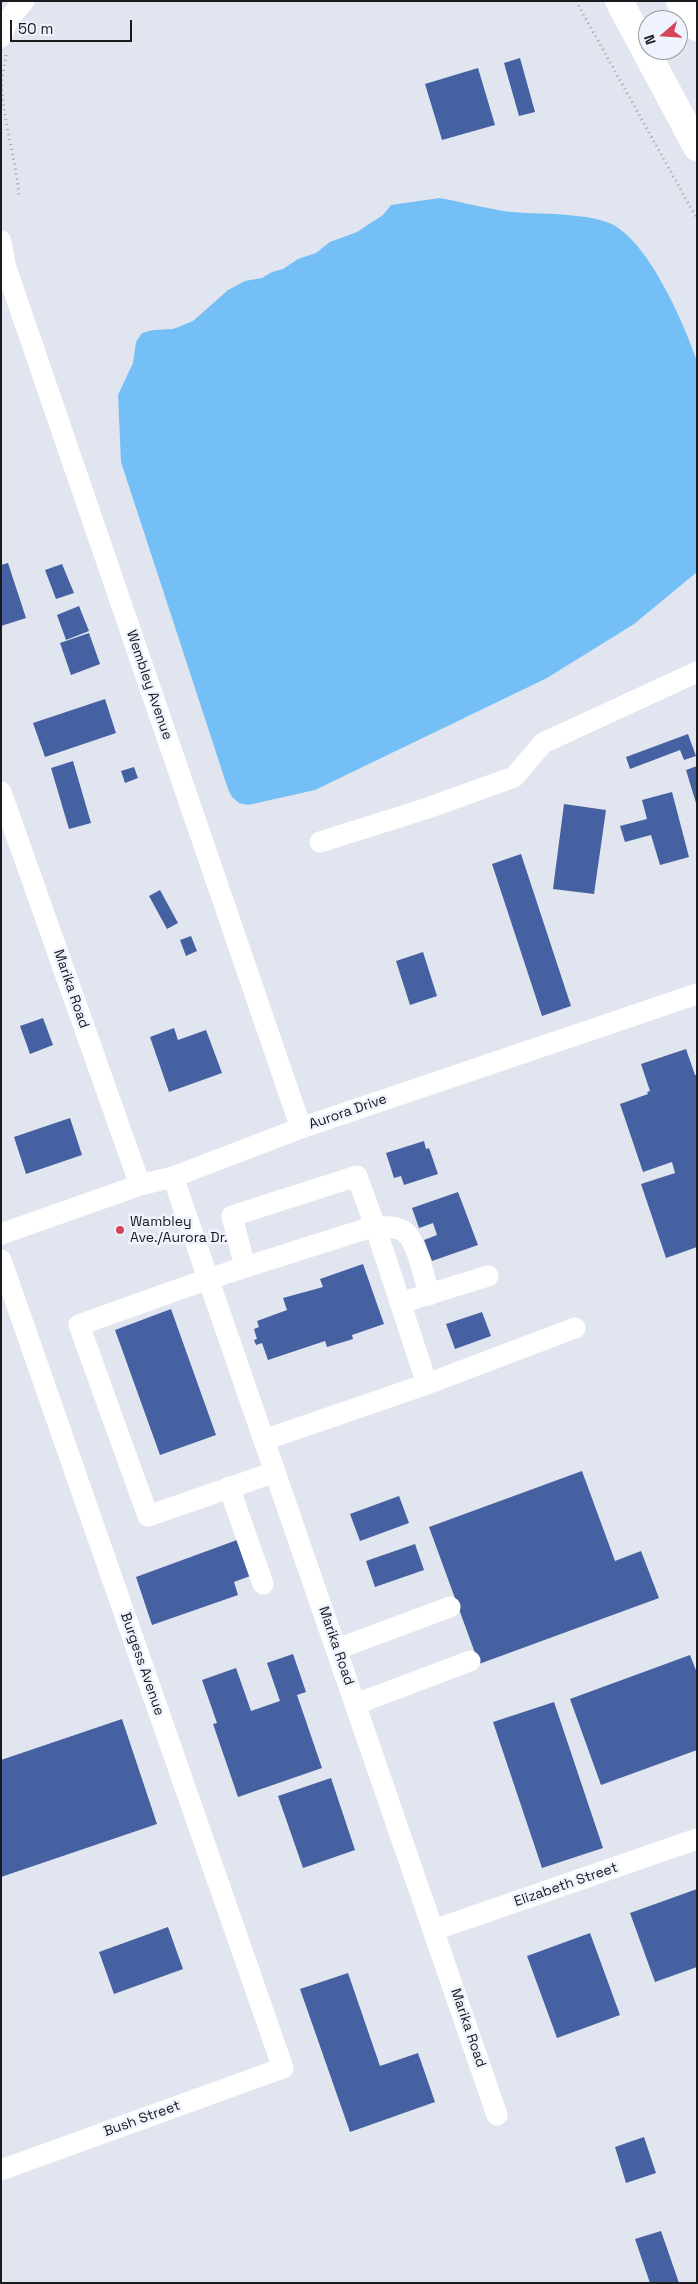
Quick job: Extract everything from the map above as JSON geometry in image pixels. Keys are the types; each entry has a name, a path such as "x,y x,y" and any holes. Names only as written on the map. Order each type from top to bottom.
{"highway":[{"path":"619,1 697,147"},
{"path":"623,1 638,24"},
{"path":"680,1 697,27"},
{"path":"662,60 697,114"}],"street":[{"path":"4,45 8,20 24,1"},
{"name":"Wembley Avenue","path":"1,242 5,265 301,1128"},
{"path":"320,842 425,809 514,777 543,743 697,672"},
{"name":"Marika Road","path":"1,792 140,1185"},
{"name":"Aurora Drive","path":"1,1234 140,1185 173,1177 301,1128 697,994"},
{"path":"245,1267 232,1216 357,1176 427,1384"},
{"name":"Marika Road","path":"173,1177 497,2115"},
{"path":"275,1472 148,1516 79,1325 208,1279 374,1226 396,1228 407,1233 422,1263 429,1294"},
{"name":"Burgess Avenue","path":"1,1260 283,2068"},
{"path":"400,1303 488,1276"},
{"path":"264,1440 427,1384 575,1328"},
{"path":"230,1487 263,1584"},
{"path":"337,1649 450,1607"},
{"path":"356,1704 470,1661"},
{"name":"Elizabeth Street","path":"434,1930 697,1839"},
{"name":"Bush Street","path":"1,2170 283,2068"}],"path":[{"path":"576,1 697,219"},
{"path":"4,45 2,79 5,114 18,178 19,197"}],"water":[{"path":"440,198 511,212 588,217 609,223 623,232 650,263 673,305 697,361 697,572 634,624 547,678 315,790 248,805 239,803 232,797 228,789 121,462 118,395 133,363 136,342 142,333 153,330 173,329 193,321 228,290 245,281 262,278 272,272 283,269 298,259 316,253 330,242 357,232 383,215 391,205"}],"building":[{"path":"520,58 535,112 519,116 504,63"},
{"path":"478,68 495,125 442,140 425,84"},
{"path":"8,563 26,618 1,626 1,565"},
{"path":"62,564 74,593 56,599 45,570"},
{"path":"79,606 89,631 66,640 57,615"},
{"path":"89,633 100,664 71,675 60,643"},
{"path":"105,699 116,733 45,757 33,723"},
{"path":"688,734 696,756 684,760 680,750 630,769 626,757"},
{"path":"73,761 91,823 69,829 51,768"},
{"path":"697,766 697,803 696,803 686,770"},
{"path":"134,767 138,778 125,783 121,771"},
{"path":"672,792 689,857 660,865 651,835 625,842 620,826 647,819 642,800"},
{"path":"564,804 606,810 594,894 553,889"},
{"path":"521,854 571,1006 542,1016 492,864"},
{"path":"160,890 178,923 167,929 149,896"},
{"path":"191,936 197,951 186,956 180,940"},
{"path":"423,952 437,996 410,1005 396,961"},
{"path":"43,1018 53,1045 30,1054 20,1026"},
{"path":"174,1028 178,1040 206,1030 222,1073 169,1092 150,1037"},
{"path":"686,1049 695,1075 697,1075 697,1247 666,1258 641,1184 675,1173 672,1162 643,1172 620,1104 648,1094 647,1092 650,1091 641,1064"},
{"path":"70,1118 82,1155 26,1174 14,1137"},
{"path":"424,1141 426,1149 429,1148 438,1174 404,1185 401,1176 394,1178 386,1153"},
{"path":"458,1192 478,1245 432,1261 424,1240 437,1235 433,1223 419,1228 412,1208"},
{"path":"363,1264 384,1324 352,1335 353,1339 327,1347 325,1341 268,1360 262,1343 256,1345 254,1340 257,1339 254,1329 259,1327 257,1321 287,1310 283,1298 323,1287 320,1279"},
{"path":"171,1309 216,1435 160,1455 115,1330"},
{"path":"482,1312 491,1336 455,1349 446,1324"},
{"path":"582,1471 615,1561 641,1551 659,1598 479,1664 429,1527"},
{"path":"399,1496 409,1523 360,1541 350,1514"},
{"path":"237,1540 250,1576 234,1582 238,1595 152,1625 136,1577"},
{"path":"415,1544 424,1570 375,1587 366,1561"},
{"path":"293,1654 306,1692 297,1695 322,1768 238,1797 213,1724 217,1723 202,1680 236,1668 251,1711 280,1701 267,1663"},
{"path":"690,1655 697,1673 697,1750 601,1785 570,1699"},
{"path":"554,1702 603,1848 542,1868 493,1722"},
{"path":"122,1719 157,1824 1,1877 1,1760"},
{"path":"331,1778 355,1850 303,1868 278,1796"},
{"path":"697,1889 697,1967 655,1982 630,1913"},
{"path":"168,1927 183,1969 114,1994 99,1952"},
{"path":"590,1933 620,2015 557,2038 527,1956"},
{"path":"348,1973 380,2066 418,2053 435,2102 350,2132 300,1989"},
{"path":"644,2137 656,2173 626,2183 615,2147"},
{"path":"661,2231 679,2283 650,2283 635,2239"}],"place":[{"name":"Wambley Ave./Aurora Dr.","path":"120,1230"}]}
